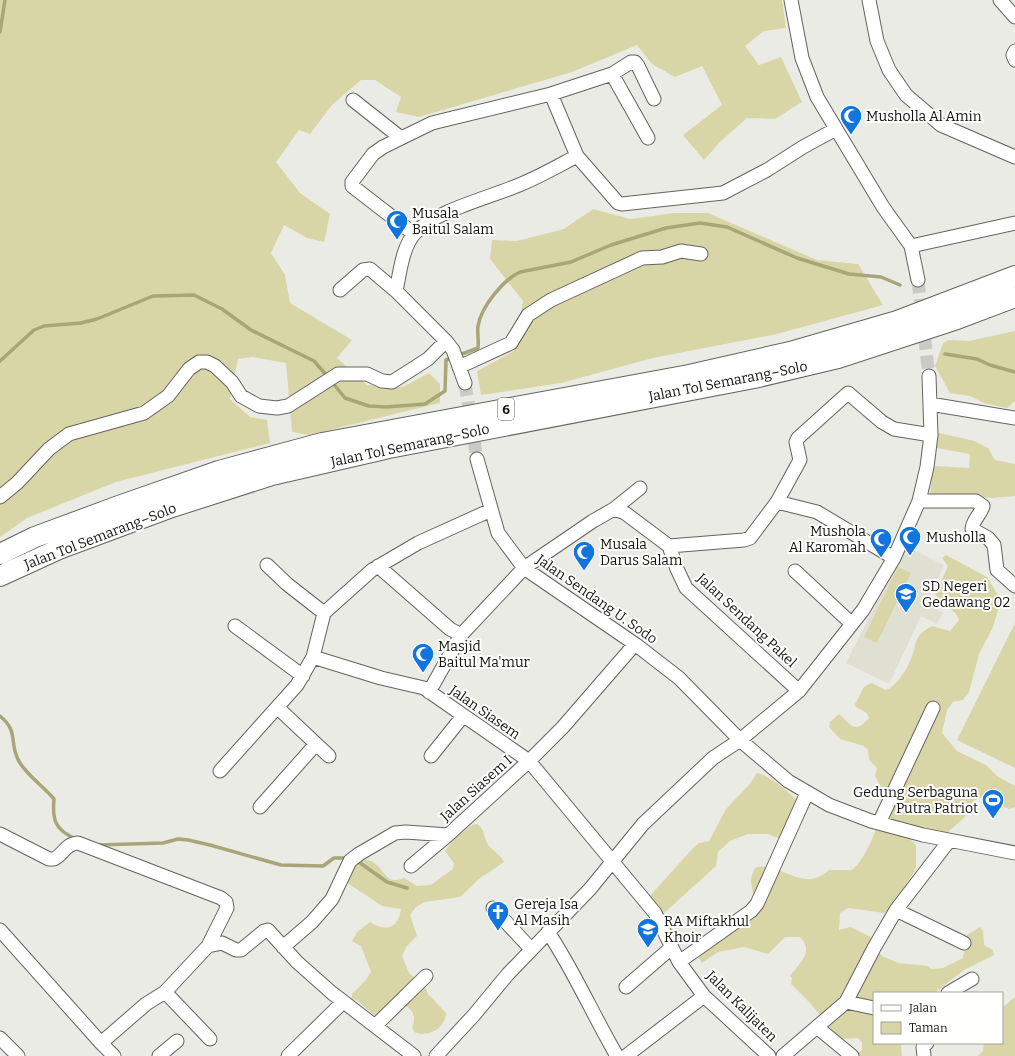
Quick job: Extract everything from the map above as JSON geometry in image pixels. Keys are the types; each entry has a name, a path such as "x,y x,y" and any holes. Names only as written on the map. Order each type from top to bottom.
{"highway":[{"name":"Jalan Tol Semarang–Solo","path":"0,554 35,537 219,471 322,443 689,375 790,352 897,321 1015,276"},
{"name":"Jalan Tol Semarang–Solo","path":"1,576 66,547 172,507 272,475 389,448 754,378 838,358 957,319 1015,297"}],"street":[{"path":"791,0 802,58 817,98 845,141 883,207 911,246 918,280"},
{"path":"869,0 876,41 889,70 906,95 941,125 1015,157"},
{"path":"1000,0 1015,17"},
{"path":"1015,51 1013,55 1015,60"},
{"path":"414,234 351,184 373,154 401,138 432,123 551,94 612,74 631,62 635,62 654,99"},
{"path":"612,74 648,138"},
{"path":"551,94 577,156 616,202 622,204 723,193 767,170 836,129"},
{"path":"353,100 401,138"},
{"path":"396,291 408,245 414,234 421,227 456,208 520,184 577,156"},
{"path":"911,246 1015,223"},
{"path":"0,497 17,483 49,449 70,434 131,418 144,413 168,396 188,368 199,362 207,362 215,366 232,382 241,396 259,406 277,408 288,406 325,380 338,374 367,374 382,381 392,382 428,359 509,345 514,340 528,315 551,300 642,258 662,257 681,251 701,254"},
{"path":"340,290 366,268 382,278 396,291 454,355 466,383"},
{"path":"436,1056 531,949 590,889 612,860 643,824 713,758 740,740 799,691 863,610 894,558 919,501 927,467 931,435 929,376"},
{"path":"614,509 625,513 669,546 744,540 750,538 777,502 800,460 796,442 798,438 848,393 882,422 894,428 931,435"},
{"path":"930,404 1015,418"},
{"name":"Jalan Sendang U. Sodo","path":"477,458 498,534 524,568 635,644 679,678 740,740 788,781 829,805 879,823 949,841 1015,853"},
{"path":"429,692 461,636 524,568 593,521 614,509 640,488"},
{"path":"919,501 976,501 980,503 982,510 972,526 972,530 988,538 994,545 997,570 1015,586"},
{"path":"777,502 817,512 894,558"},
{"path":"220,771 278,708 303,676 313,657 324,613 348,590 378,566 418,543 491,510"},
{"name":"Jalan Sendang Pakel","path":"669,546 677,569 686,588 799,691"},
{"path":"267,565 286,584 324,613"},
{"path":"378,566 450,629 461,636"},
{"path":"795,571 852,624"},
{"path":"235,626 303,676"},
{"name":"Jalan Siasem I","path":"283,947 312,922 332,899 354,858 395,833 406,832 448,835 529,761 563,727 635,644"},
{"name":"Jalan Siasem","path":"313,657 381,678 424,688 529,761 612,860"},
{"path":"278,708 329,756"},
{"path":"879,823 933,708"},
{"path":"431,756 463,716"},
{"path":"260,807 316,744"},
{"path":"679,962 751,912 757,904 807,792"},
{"path":"410,866 448,835"},
{"path":"0,930 105,1051 146,1004 165,992 208,946 227,908 226,902 221,898 78,843 71,843 66,846 58,857 54,859 2,839"},
{"path":"783,1056 818,1028 846,1002 896,910 949,841"},
{"name":"Jalan Kalijaten","path":"612,860 655,913 679,962 704,996 769,1056"},
{"path":"493,908 531,949"},
{"path":"896,910 964,943"},
{"path":"208,946 222,943 236,950 241,950 264,931 268,930 297,962 343,1002 414,1056"},
{"path":"548,932 567,960 601,1029 617,1056"},
{"path":"626,987 671,948"},
{"path":"375,1026 426,976"},
{"path":"950,992 972,979"},
{"path":"165,992 210,1038"},
{"path":"626,1056 704,996"},
{"path":"293,1054 343,1002"},
{"path":"846,1002 873,1008"},
{"path":"818,1028 852,1056"},
{"path":"0,1038 18,1056"},
{"path":"159,1056 177,1041"},
{"path":"924,1056 923,1047 926,1044"}],"shaded area":[{"name":"SD Negeri Gedawang 02","path":"905,546 944,565 926,604 943,612 937,624 921,616 889,684 846,663"}],"green space":[{"path":"0,0 782,0 786,28 764,31 745,46 759,65 781,57 802,102 775,119 747,118 721,141 704,160 683,135 722,105 702,66 675,77 652,64 637,45 572,72 419,117 396,112 401,97 375,80 361,80 332,105 310,134 299,130 276,162 300,193 330,214 324,242 307,238 284,225 271,253 285,275 290,303 352,340 337,358 367,385 403,387 429,373 440,384 440,403 309,435 292,432 286,363 253,357 238,359 230,399 250,417 267,420 270,443 116,482 27,518 0,537"},
{"path":"593,209 630,219 674,213 708,213 817,260 858,264 883,305 777,334 653,358 561,383 481,395 477,371 514,351 523,301 490,259 492,240 517,241 564,229"},
{"path":"1015,331 1015,401 1007,408 984,403 970,396 950,393 935,366 943,343 949,340 969,341"},
{"path":"935,432 974,441 988,448 995,460 1015,464 1015,496 992,498 930,495 933,467 969,468 970,454 936,448"},
{"path":"946,555 987,577 1001,600 993,627 979,654 969,692 963,700 953,702 947,710 942,733 957,751 986,765 997,776 1015,786 1015,807 1009,809 985,798 980,798 975,800 964,818 948,832 909,838 916,845 916,867 892,907 884,913 848,908 840,913 839,930 850,927 871,937 880,954 898,963 928,966 931,969 943,968 963,958 967,935 980,927 983,931 984,945 993,950 994,955 964,970 935,992 873,992 873,1044 901,1044 902,1056 859,1056 857,1055 862,1050 862,1042 858,1038 842,1039 838,1037 810,1003 791,984 792,978 790,976 806,953 804,942 800,937 785,937 768,954 744,947 718,952 702,963 699,958 699,953 742,926 758,909 751,884 752,873 755,868 772,868 800,878 809,879 819,877 829,870 852,870 863,856 874,836 883,804 882,790 875,776 877,768 869,760 868,750 864,746 840,739 829,727 830,722 839,714 851,725 857,727 864,723 869,718 867,713 856,707 855,704 864,687 871,683 886,690 890,688 897,682 907,668 918,637 921,633 932,626 950,631 959,620 954,612 935,594 948,566 942,558"},
{"path":"898,567 911,573 877,643 864,637"},
{"path":"1015,623 1015,768 957,740"},
{"path":"757,773 762,774 780,786 799,804 780,839 768,834 748,834 730,841 718,852 716,866 662,915 648,898 694,847 699,843 709,841 726,809 749,785"},
{"path":"477,824 482,829 489,846 501,857 504,862 479,879 460,897 425,902 416,907 410,915 417,936 406,947 402,956 409,973 426,989 428,994 446,1013 443,1024 439,1028 430,1033 419,1034 413,1030 414,1015 410,1009 394,999 375,1016 357,1000 352,999 352,994 365,981 371,972 361,946 352,941 358,931 370,922 386,928 394,925 401,909 382,906 346,882 349,872 364,859 373,862 386,876 393,880 404,878 417,886 431,885 453,869 454,863 445,851 455,838 472,825"},
{"path":"1015,997 1015,1056 978,1056 983,1051 984,1044 1003,1044 1003,1007"}],"waterway":[{"path":"0,32 5,0"},
{"path":"332,382 345,398 369,406 386,407 425,404 445,391 446,360 478,348 478,326 483,311 494,295 513,276 520,272 571,262 611,245 666,228 700,223 727,227 797,258 849,274 881,277 900,285"},
{"path":"0,361 34,330 44,326 81,323 97,319 153,296 194,295 222,309 251,330 314,361 328,377"},
{"path":"945,354 977,359 990,365 1015,372"},
{"path":"0,716 10,728 15,750 20,763 54,799 56,824 63,832 76,839"},
{"path":"97,845 163,843 178,839 188,840 281,865 323,866 334,858 348,858"},
{"path":"356,860 387,882 407,888"}],"tunnel":[{"path":"918,280 929,376"},
{"path":"465,383 477,459"}],"place":[{"name":"Musholla Al Amin","path":"851,136"},
{"name":"Musala Baitul Salam","path":"397,240"},
{"name":"Musholla","path":"910,556"},
{"name":"Mushola Al Karomah","path":"881,558"},
{"name":"Musala Darus Salam","path":"584,572"},
{"name":"SD Negeri Gedawang 02","path":"906,614"},
{"name":"Masjid Baitul Ma'mur","path":"423,674"},
{"name":"Gedung Serbaguna Putra Patriot","path":"993,820"},
{"name":"Gereja Isa Al Masih","path":"498,932"},
{"name":"RA Miftakhul Khoir","path":"648,948"}]}
